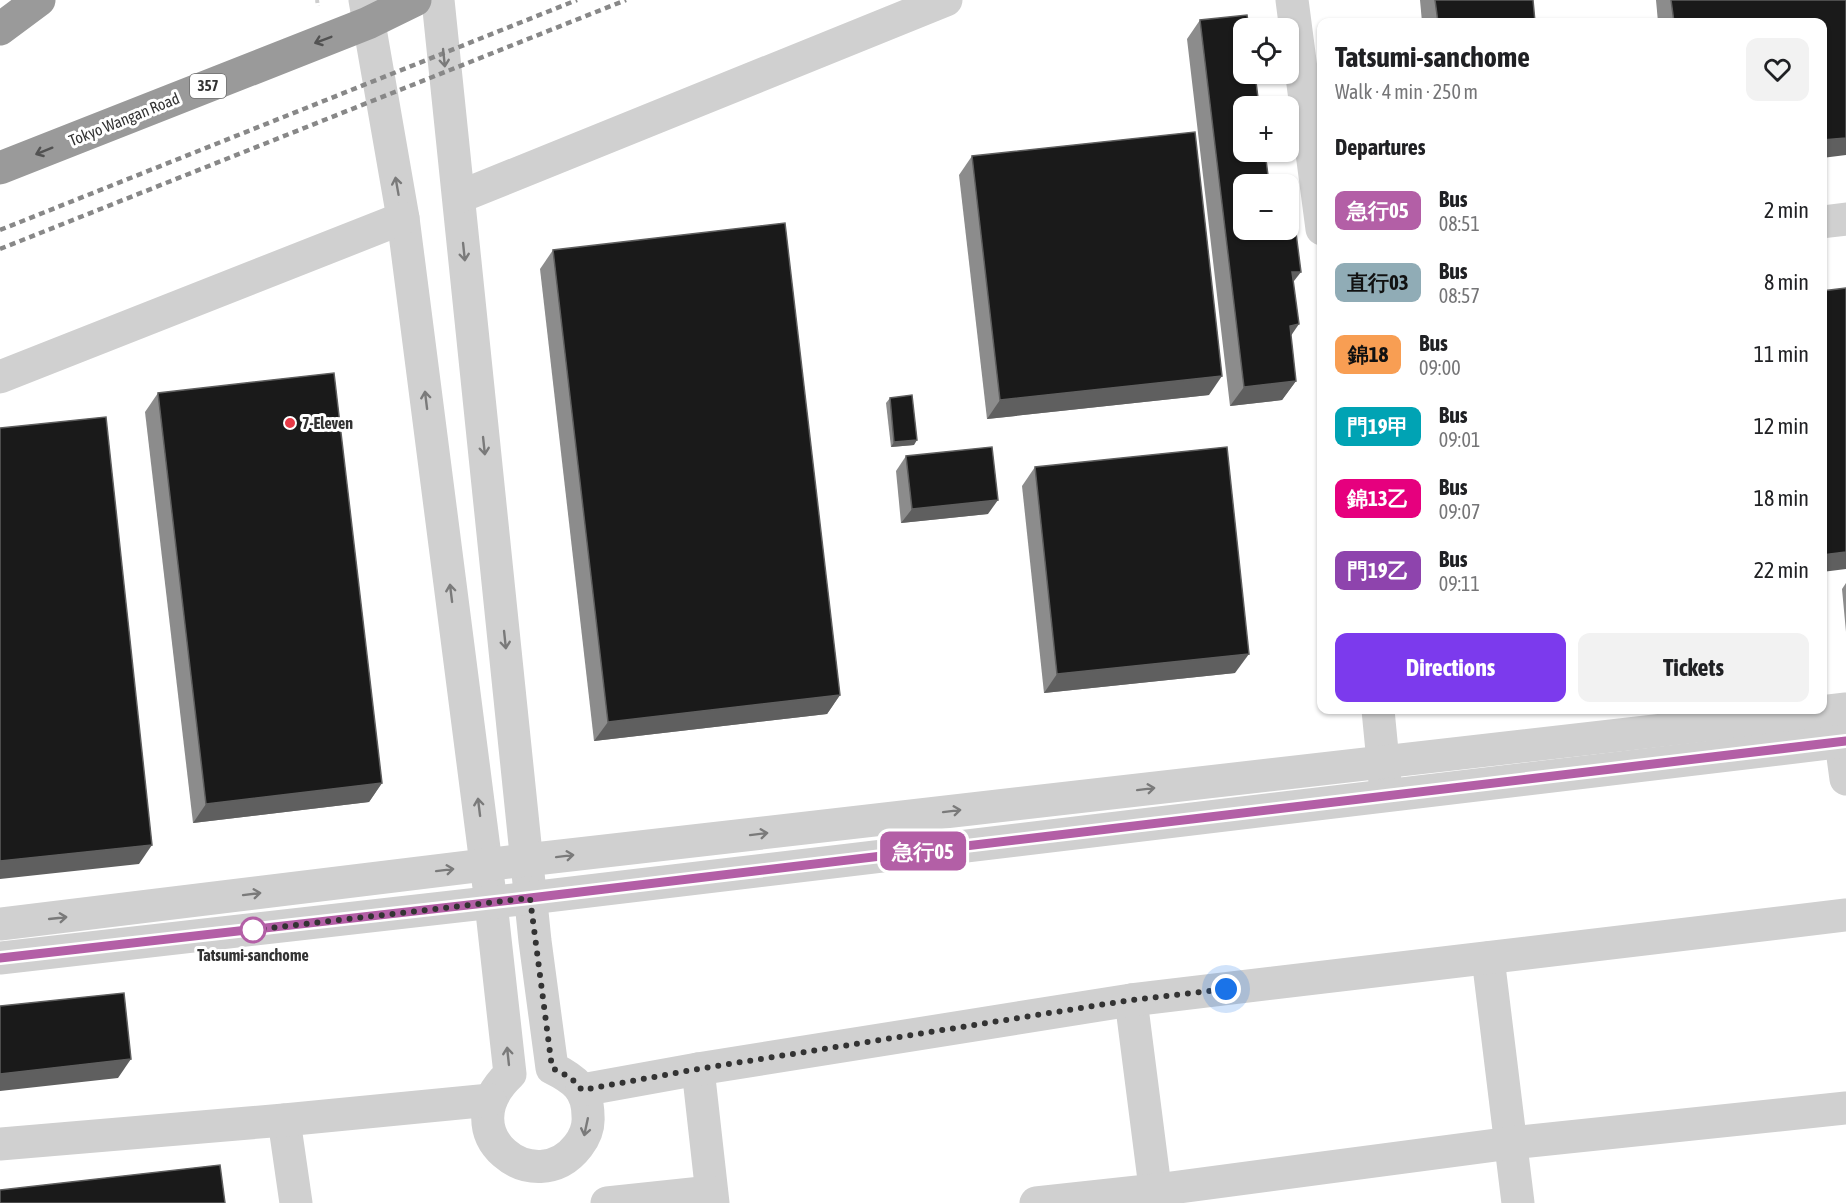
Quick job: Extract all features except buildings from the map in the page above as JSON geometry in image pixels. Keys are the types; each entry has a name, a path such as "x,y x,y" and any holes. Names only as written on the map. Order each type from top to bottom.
{"highway":[{"path":"0,9 24,0"},
{"path":"0,29 39,0"},
{"name":"Tokyo Wangan Road","path":"0,168 366,11 415,0"}],"street":[{"path":"366,11 403,218 491,903 510,1074 498,1085 490,1100 487,1116 490,1133 498,1147 511,1159 526,1165 543,1167 560,1162 584,1139 589,1123 588,1106 582,1090 571,1078 552,1068 530,898 438,0"},
{"path":"459,197 946,0"},
{"path":"1292,0 1317,191"},
{"path":"0,377 403,218"},
{"path":"1827,221 1846,219"},
{"path":"1827,711 1846,709"},
{"path":"1378,714 1386,795"},
{"path":"0,924 526,860 1802,714"},
{"path":"0,958 491,903 1844,741 1846,779"},
{"path":"582,1090 698,1069 1131,1000 1846,915"},
{"path":"1488,958 1518,1203"},
{"path":"1131,1000 1156,1196"},
{"path":"607,1203 712,1198 698,1069"},
{"path":"0,1144 490,1100"},
{"path":"1036,1203 1156,1196 1511,1143 1846,1108"},
{"path":"284,1120 296,1203"}],"path":[{"path":"317,0 318,6"}],"railway":[{"path":"0,230 577,0"},
{"path":"0,249 626,0"}],"bus line":[{"name":"急行05","path":"0,958 530,898 1846,741"}],"place":[{"name":"7-Eleven","path":"290,423"},
{"name":"Tatsumi-sanchome","path":"253,930"}],"route":[{"path":"253,930 530,898 552,1068 571,1078 582,1090 698,1069 1131,1000 1226,989"}]}
